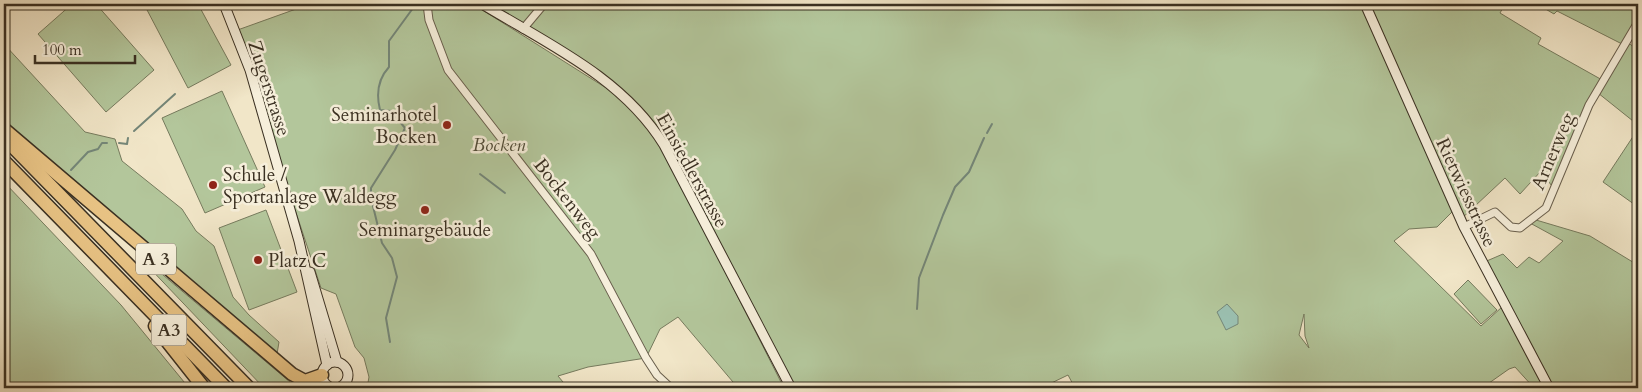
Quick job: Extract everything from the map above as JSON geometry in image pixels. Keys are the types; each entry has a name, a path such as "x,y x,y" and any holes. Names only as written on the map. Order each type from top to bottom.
{"highway":[{"name":"A 3","path":"4,129 292,374 305,380 324,370"},
{"name":"A3","path":"4,138 249,388"},
{"name":"A3","path":"4,161 226,388"},
{"path":"112,272 204,388"}],"main road":[{"name":"Zugerstrasse","path":"224,4 250,70 299,241 324,370 323,381 330,388 341,387 348,373 344,366 338,362 304,251 299,241"},
{"name":"Einsiedlerstrasse","path":"482,4 605,79 627,98 647,120 664,145 791,388"},
{"name":"Rietwiesstrasse","path":"1366,4 1464,227 1549,388"},
{"path":"324,370 338,362"}],"street":[{"name":"Bockenweg","path":"427,4 429,20 448,70 591,254 648,361 671,388"},
{"path":"523,29 544,4"},
{"name":"Arnerweg","path":"1464,227 1495,212 1511,227 1520,228 1546,208 1589,105 1638,22"}],"green space":[{"path":"72,4 96,4 154,70 106,112 38,34"},
{"path":"155,4 198,4 231,65 188,88 146,8"},
{"name":"Bocken","path":"310,4 473,4 630,103 665,153 784,388 724,388 733,382 678,317 660,329 646,358 588,367 558,376 568,388 367,388 369,377 364,358 355,347 336,294 321,288 258,98 232,32"},
{"path":"483,4 1363,4 1453,211 1437,227 1409,229 1394,241 1481,326 1502,307 1545,388 1534,388 1515,367 1509,369 1482,388 1075,388 1068,375 1041,388 793,388 647,120 634,100 615,83","holes":["1304,314 1305,336 1309,348 1299,335"]},
{"path":"1365,4 1505,4 1500,13 1541,38 1538,44 1604,81 1624,45 1557,11 1554,14 1537,4 1638,4 1638,22 1627,42 1638,50 1638,125 1598,93 1554,189 1541,171 1520,194 1505,178 1460,220"},
{"path":"4,44 85,132 115,139 122,161 182,209 196,231 214,246 233,297 249,315 279,342 277,354 4,121"},
{"path":"222,91 265,187 205,213 162,118"},
{"path":"1638,129 1638,207 1603,182"},
{"path":"4,182 121,305 189,388 4,388"},
{"name":"Platz C","path":"266,210 297,292 249,310 219,228"},
{"path":"1536,220 1590,236 1636,264 1638,261 1638,388 1619,388 1619,384 1574,389 1548,386 1482,263 1503,254 1517,268 1529,257 1539,263 1563,241 1530,223"},
{"path":"144,259 290,382 312,388 264,388 143,261"},
{"path":"1468,280 1497,310 1481,324 1454,294"}],"shaded area":[{"path":"1227,304 1238,316 1238,324 1226,330 1217,312"}],"waterway":[{"path":"390,342 386,318 397,277 392,258 382,243 371,198 371,188 395,150 405,128 391,111 380,110 378,93 382,77 389,67 389,41 416,4"},
{"path":"134,131 175,94"},
{"path":"987,133 992,124"},
{"path":"119,143 127,144 128,138"},
{"path":"917,309 919,278 943,215 955,187 969,172 984,138"},
{"path":"71,170 88,152 98,149 102,143 107,143"},
{"path":"480,174 505,193"}],"place":[{"name":"Seminarhotel Bocken","path":"447,125"},
{"name":"Schule / Sportanlage Waldegg","path":"213,185"},
{"name":"Seminargebäude","path":"425,210"},
{"name":"Platz C","path":"258,260"}]}
